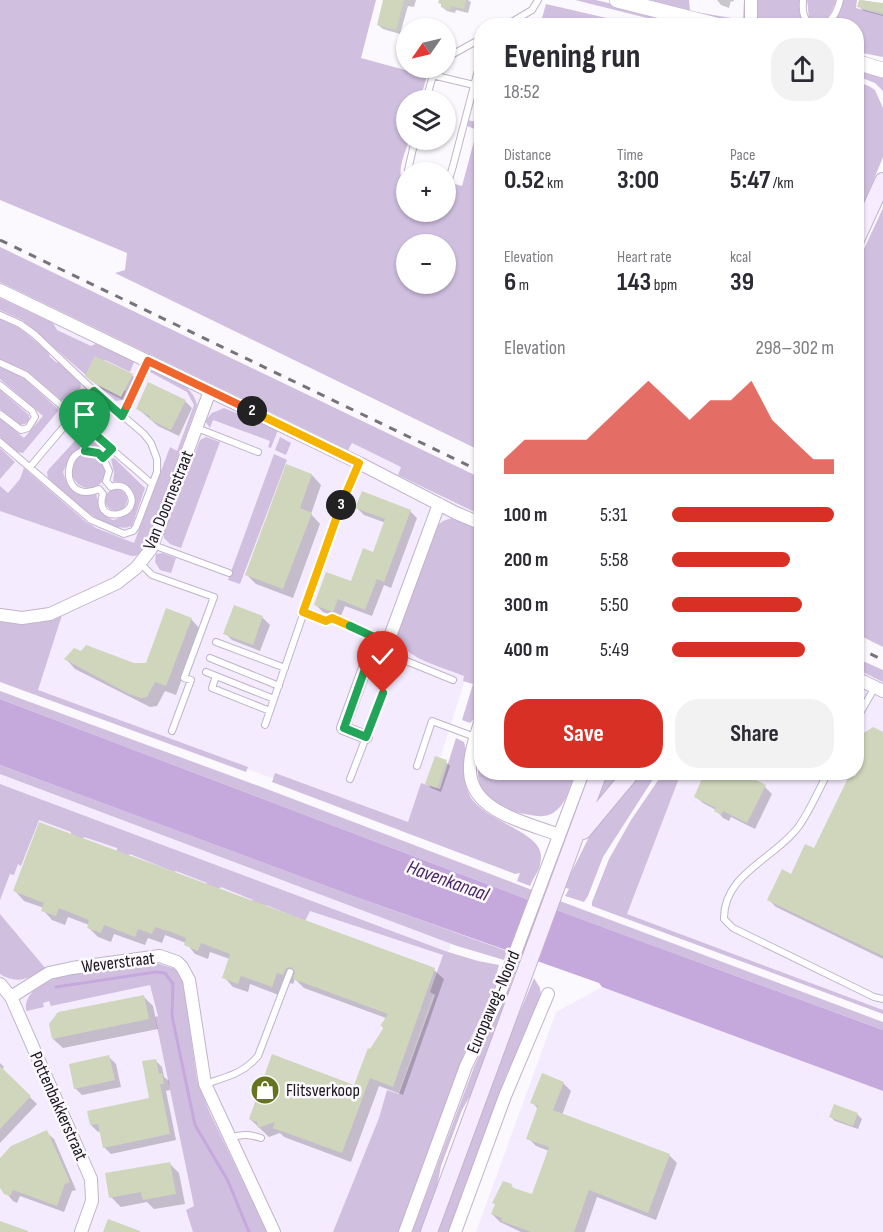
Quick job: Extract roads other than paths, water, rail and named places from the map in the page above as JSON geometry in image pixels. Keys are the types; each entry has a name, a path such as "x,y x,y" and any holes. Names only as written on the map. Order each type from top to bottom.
{"main road":[{"path":"864,223 883,181"},
{"name":"Europaweg-Noord","path":"429,1232 514,980 567,838 595,780"},
{"path":"567,838 624,780"}],"street":[{"path":"617,0 688,18"},
{"path":"751,0 751,18"},
{"path":"864,57 883,60"},
{"path":"864,64 883,70"},
{"path":"0,290 474,520"},
{"name":"Van Doornestraat","path":"0,615 22,618 50,614 117,583 140,563 153,545 210,391"},
{"path":"366,737 344,728 439,504"},
{"path":"864,682 879,689"},
{"path":"474,749 470,772 473,789 482,800 495,810 567,838"},
{"name":"Europaweg-Noord","path":"567,838 581,780"},
{"name":"Weverstraat","path":"11,997 50,973 72,968 160,956 177,962 189,980 205,1084 274,1232"},
{"name":"Europaweg-Noord","path":"405,1232 466,1066 497,1001 514,980"},
{"name":"Pottenbakkerstraat","path":"0,984 11,997 91,1179 92,1200 81,1232"},
{"path":"455,1232 505,1096 548,994"}],"lane":[{"path":"518,18 532,10 538,0"},
{"path":"803,0 805,18"},
{"path":"833,18 840,0"},
{"path":"456,52 474,42"},
{"path":"445,78 474,85 454,162"},
{"path":"0,315 20,324 34,334 94,391 144,434 154,448 157,465 136,527 133,531 124,534 91,520 0,442"},
{"path":"122,416 148,361"},
{"path":"0,363 26,375 152,484"},
{"path":"0,385 32,411 36,417 28,428 21,430 0,414"},
{"path":"30,467 94,391"},
{"path":"196,427 258,452"},
{"path":"103,458 112,449"},
{"path":"106,480 101,491 103,506 109,513 118,515 127,510 131,501 128,492 120,486 101,491 80,490 70,481 68,469 74,457 85,451 98,453 109,471 106,480"},
{"path":"265,725 303,612 359,463"},
{"path":"106,480 111,487"},
{"path":"153,545 229,573"},
{"path":"140,563 152,575 214,597 184,678 191,680 172,731"},
{"path":"303,612 326,621 332,618 382,640 394,656 453,680"},
{"path":"216,642 285,668"},
{"path":"210,658 279,686"},
{"path":"206,672 274,699"},
{"path":"216,676 212,688 270,711"},
{"path":"864,709 879,689"},
{"path":"350,779 383,693"},
{"path":"417,766 432,721 474,736"},
{"path":"824,780 798,827 740,878 724,909 724,919 733,928 874,997 883,999"},
{"path":"205,1084 242,1071 249,1067 258,1056 290,972"},
{"path":"230,1138 242,1134 251,1134 261,1138"}],"water":[{"name":"Havenkanaal","path":"0,699 529,900 883,1030 883,1091 602,987 599,983 356,897 0,765"}],"waterway":[{"path":"56,987 156,972 165,973 173,984 172,1016 195,1125 228,1181 249,1232"}],"railway":[{"path":"0,240 474,468"},
{"path":"864,651 883,660"}],"place":[{"name":"Flitsverkoop","path":"265,1090"}]}
